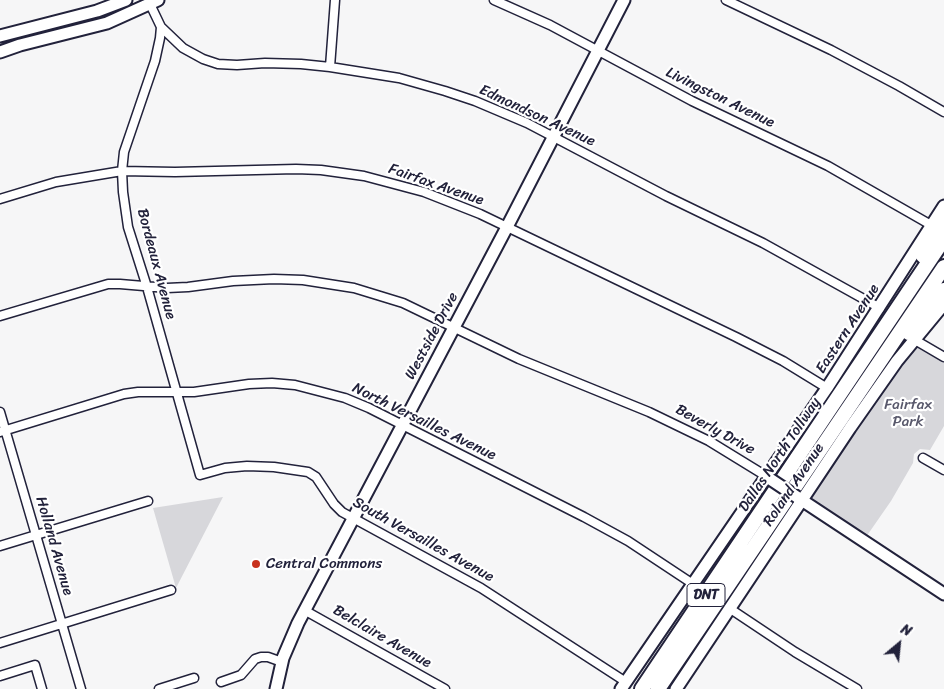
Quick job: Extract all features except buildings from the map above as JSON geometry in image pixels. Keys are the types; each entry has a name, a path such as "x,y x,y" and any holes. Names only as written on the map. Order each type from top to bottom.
{"highway":[{"path":"887,323 938,223"},
{"name":"Dallas North Tollway","path":"642,689 944,239"},
{"name":"Dallas North Tollway","path":"658,689 944,268"},
{"path":"871,376 944,290"}],"street":[{"path":"0,36 97,11 126,0"},
{"path":"330,67 336,0"},
{"name":"Livingston Avenue","path":"494,0 550,25 597,52 699,105 828,166 938,223"},
{"name":"Westside Drive","path":"276,689 290,638 304,610 507,227 624,0"},
{"path":"726,0 831,50 944,112"},
{"path":"0,52 106,22 134,12 150,1 161,27"},
{"name":"Edmondson Avenue","path":"161,27 183,48 203,59 218,64 301,64 399,78 445,91 507,113 666,196 763,243 880,308"},
{"name":"Bordeaux Avenue","path":"161,27 155,61 127,143 122,171 123,192 128,227 148,287 200,475"},
{"name":"Fairfax Avenue","path":"0,199 56,182 122,171 175,172 296,169 344,173 392,183 424,192 464,207 507,227 736,337 783,361 828,388"},
{"name":"Eastern Avenue","path":"623,685 768,478 938,223 944,206"},
{"name":"Beverly Drive","path":"0,316 101,286 120,284 188,288 233,281 274,279 320,282 354,288 403,303 527,363 681,426 716,445 768,478 944,594"},
{"name":"Roland Avenue","path":"676,689 800,499 877,389 944,304"},
{"path":"915,340 944,357"},
{"name":"North Versailles Avenue","path":"3,431 124,394 138,392 194,392 249,384 295,385 345,398 402,425 584,516 628,541 693,584"},
{"name":"Holland Avenue","path":"0,412 3,431 37,535 81,689"},
{"path":"923,458 944,470"},
{"name":"South Versailles Avenue","path":"200,475 225,468 247,466 274,467 308,472 316,477 334,504 342,512 481,588 623,685"},
{"path":"0,546 148,501"},
{"path":"0,643 171,590"},
{"path":"729,608 795,652 857,689"},
{"name":"Belclaire Avenue","path":"304,610 445,689"},
{"path":"221,682 241,675 255,659 261,657 268,657 282,662"},
{"path":"0,676 35,665 42,689"},
{"path":"159,689 194,678"}],"green space":[{"name":"Fairfax Park","path":"915,347 919,347 944,362 944,426 930,450 920,449 914,454 913,463 891,501 866,537 810,497 876,398"},
{"path":"223,497 176,588 153,508"}],"place":[{"name":"Central Commons","path":"256,564"}]}
